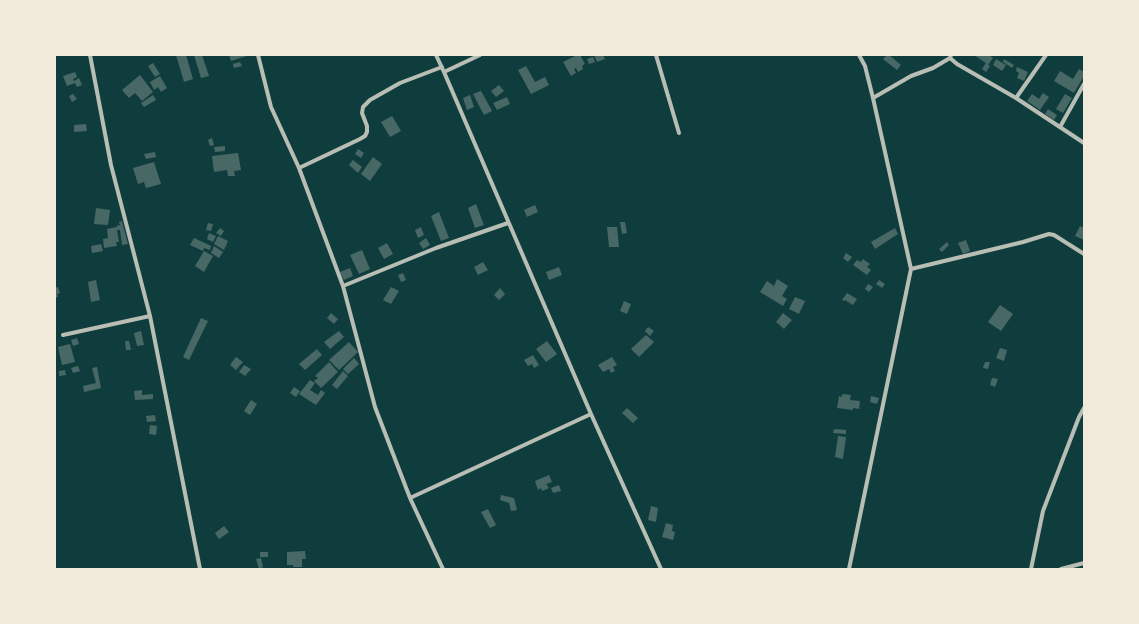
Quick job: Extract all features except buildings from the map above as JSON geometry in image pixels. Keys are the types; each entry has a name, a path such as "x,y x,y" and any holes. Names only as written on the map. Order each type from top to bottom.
{"street":[{"path":"90,55 111,165 150,316 200,569"},
{"path":"258,55 270,107 299,168 344,286 375,407 410,498 443,569"},
{"path":"436,55 591,414 661,569"},
{"path":"444,72 480,55"},
{"path":"656,55 679,133"},
{"path":"849,569 911,269 873,98 865,66 859,55"},
{"path":"1016,98 1046,55"},
{"path":"873,98 910,76 933,68 951,56 957,64 1016,98 1084,143"},
{"path":"299,168 365,136 367,126 362,113 363,107 370,100 400,83 442,67"},
{"path":"1060,128 1084,84"},
{"path":"344,286 436,248 508,223"},
{"path":"911,269 1023,242 1049,234 1052,234 1084,254"},
{"path":"63,335 150,316"},
{"path":"1031,569 1043,511 1079,416 1084,408"},
{"path":"410,498 591,414"},
{"path":"1061,569 1084,563"}]}
